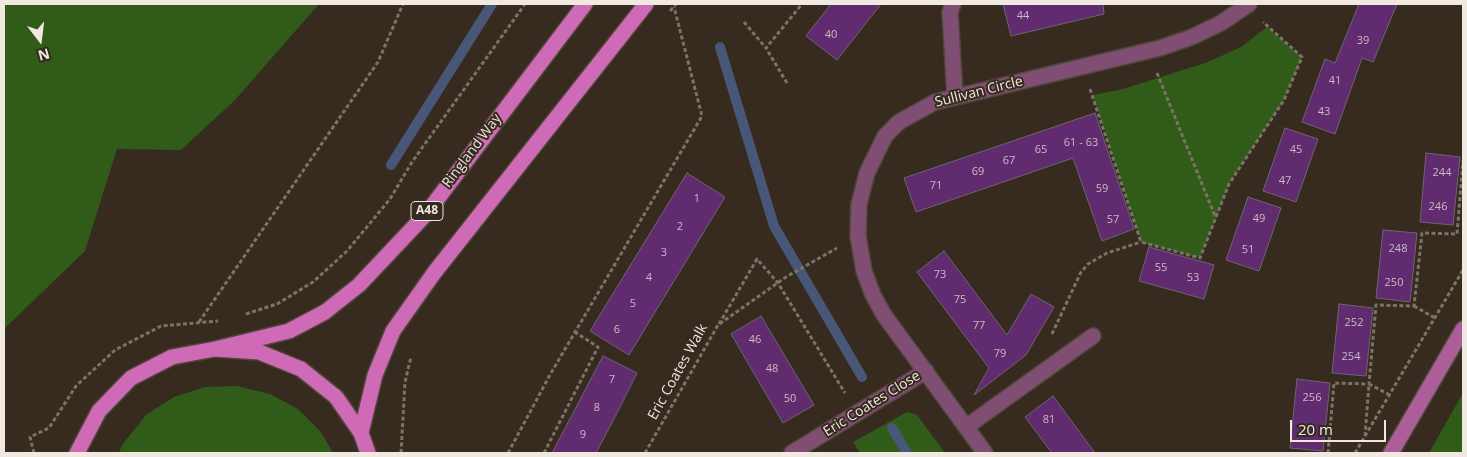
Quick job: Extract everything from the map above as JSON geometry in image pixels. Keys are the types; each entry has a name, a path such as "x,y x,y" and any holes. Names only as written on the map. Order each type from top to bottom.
{"main road":[{"name":"Ringland Way","path":"75,452 99,410 131,378 172,357 215,349 289,331 326,312 359,284 426,214 585,4"},
{"path":"361,433 375,375 393,331 440,266 646,4"},
{"name":"Ringland Way","path":"215,349 259,352 301,369 336,397 361,433 368,453"}],"street":[{"path":"952,4 950,12 955,97"},
{"name":"Sullivan Circle","path":"985,453 884,315 873,295 864,271 858,236 859,204 867,173 886,136 899,122 917,110 935,102 1148,51 1192,37 1221,23 1249,4"},
{"path":"1391,453 1463,329"},
{"path":"966,427 1093,336"},
{"name":"Eric Coates Close","path":"792,453 926,371"}],"path":[{"path":"172,357 199,322 378,62 403,4"},
{"path":"243,315 277,304 313,282 347,251 390,199 412,162 525,4"},
{"path":"766,48 802,4"},
{"path":"668,14 675,5"},
{"path":"508,453 574,332 702,116 675,5"},
{"path":"744,22 766,48 787,83"},
{"path":"1050,337 1081,272 1088,264 1107,253 1142,242 1200,258 1229,184 1284,100 1302,57 1268,27"},
{"path":"1148,51 1215,217"},
{"path":"1083,67 1142,242"},
{"path":"1457,234 1463,160"},
{"path":"1414,306 1422,233 1457,234 1463,237"},
{"path":"718,325 757,259 778,283 857,413"},
{"name":"Eric Coates Walk","path":"645,453 718,325 786,277 814,260"},
{"path":"1355,453 1463,270"},
{"path":"1365,436 1376,305 1414,306 1435,318"},
{"path":"34,453 30,437 49,428 76,386 115,350 161,326 225,321"},
{"path":"544,453 598,346 574,332"},
{"path":"401,453 405,382 413,348"},
{"path":"1328,453 1334,383 1369,384 1390,395"}],"green space":[{"path":"4,4 319,4 235,100 181,150 117,149 85,251 4,329"},
{"path":"1267,27 1302,57 1284,100 1229,184 1200,258 1141,242 1093,95 1123,89 1208,62 1241,47"},
{"path":"237,386 270,394 298,409 321,432 333,453 119,453 122,445 146,415 174,397 205,387"},
{"path":"1463,393 1463,453 1429,453"},
{"path":"907,412 917,415 945,453 860,453 853,442"}],"building":[{"path":"831,4 881,4 837,60 806,36"},
{"path":"1003,4 1103,4 1104,14 1011,36"},
{"path":"1359,4 1397,4 1373,62 1362,58 1335,134 1302,122 1325,59 1335,63"},
{"path":"1095,113 1134,229 1102,241 1073,158 916,212 904,178"},
{"path":"1285,128 1318,139 1296,202 1263,191"},
{"path":"1426,153 1460,157 1453,225 1420,222"},
{"path":"687,173 725,197 629,355 590,331"},
{"path":"1248,197 1281,208 1259,271 1226,260"},
{"path":"1383,230 1417,233 1410,302 1376,298"},
{"path":"1149,247 1214,265 1204,299 1139,281"},
{"path":"944,251 1007,335 1031,294 1054,307 1026,355 974,395 989,368 917,272"},
{"path":"1339,304 1373,308 1366,376 1332,373"},
{"path":"761,316 814,405 783,423 731,334"},
{"path":"603,356 637,373 596,453 552,453"},
{"path":"1297,379 1330,383 1323,451 1290,448"},
{"path":"1053,396 1095,453 1052,453 1025,417"}],"waterway":[{"path":"391,165 492,4"},
{"path":"720,47 774,226 862,377"},
{"path":"892,428 907,453"}]}
